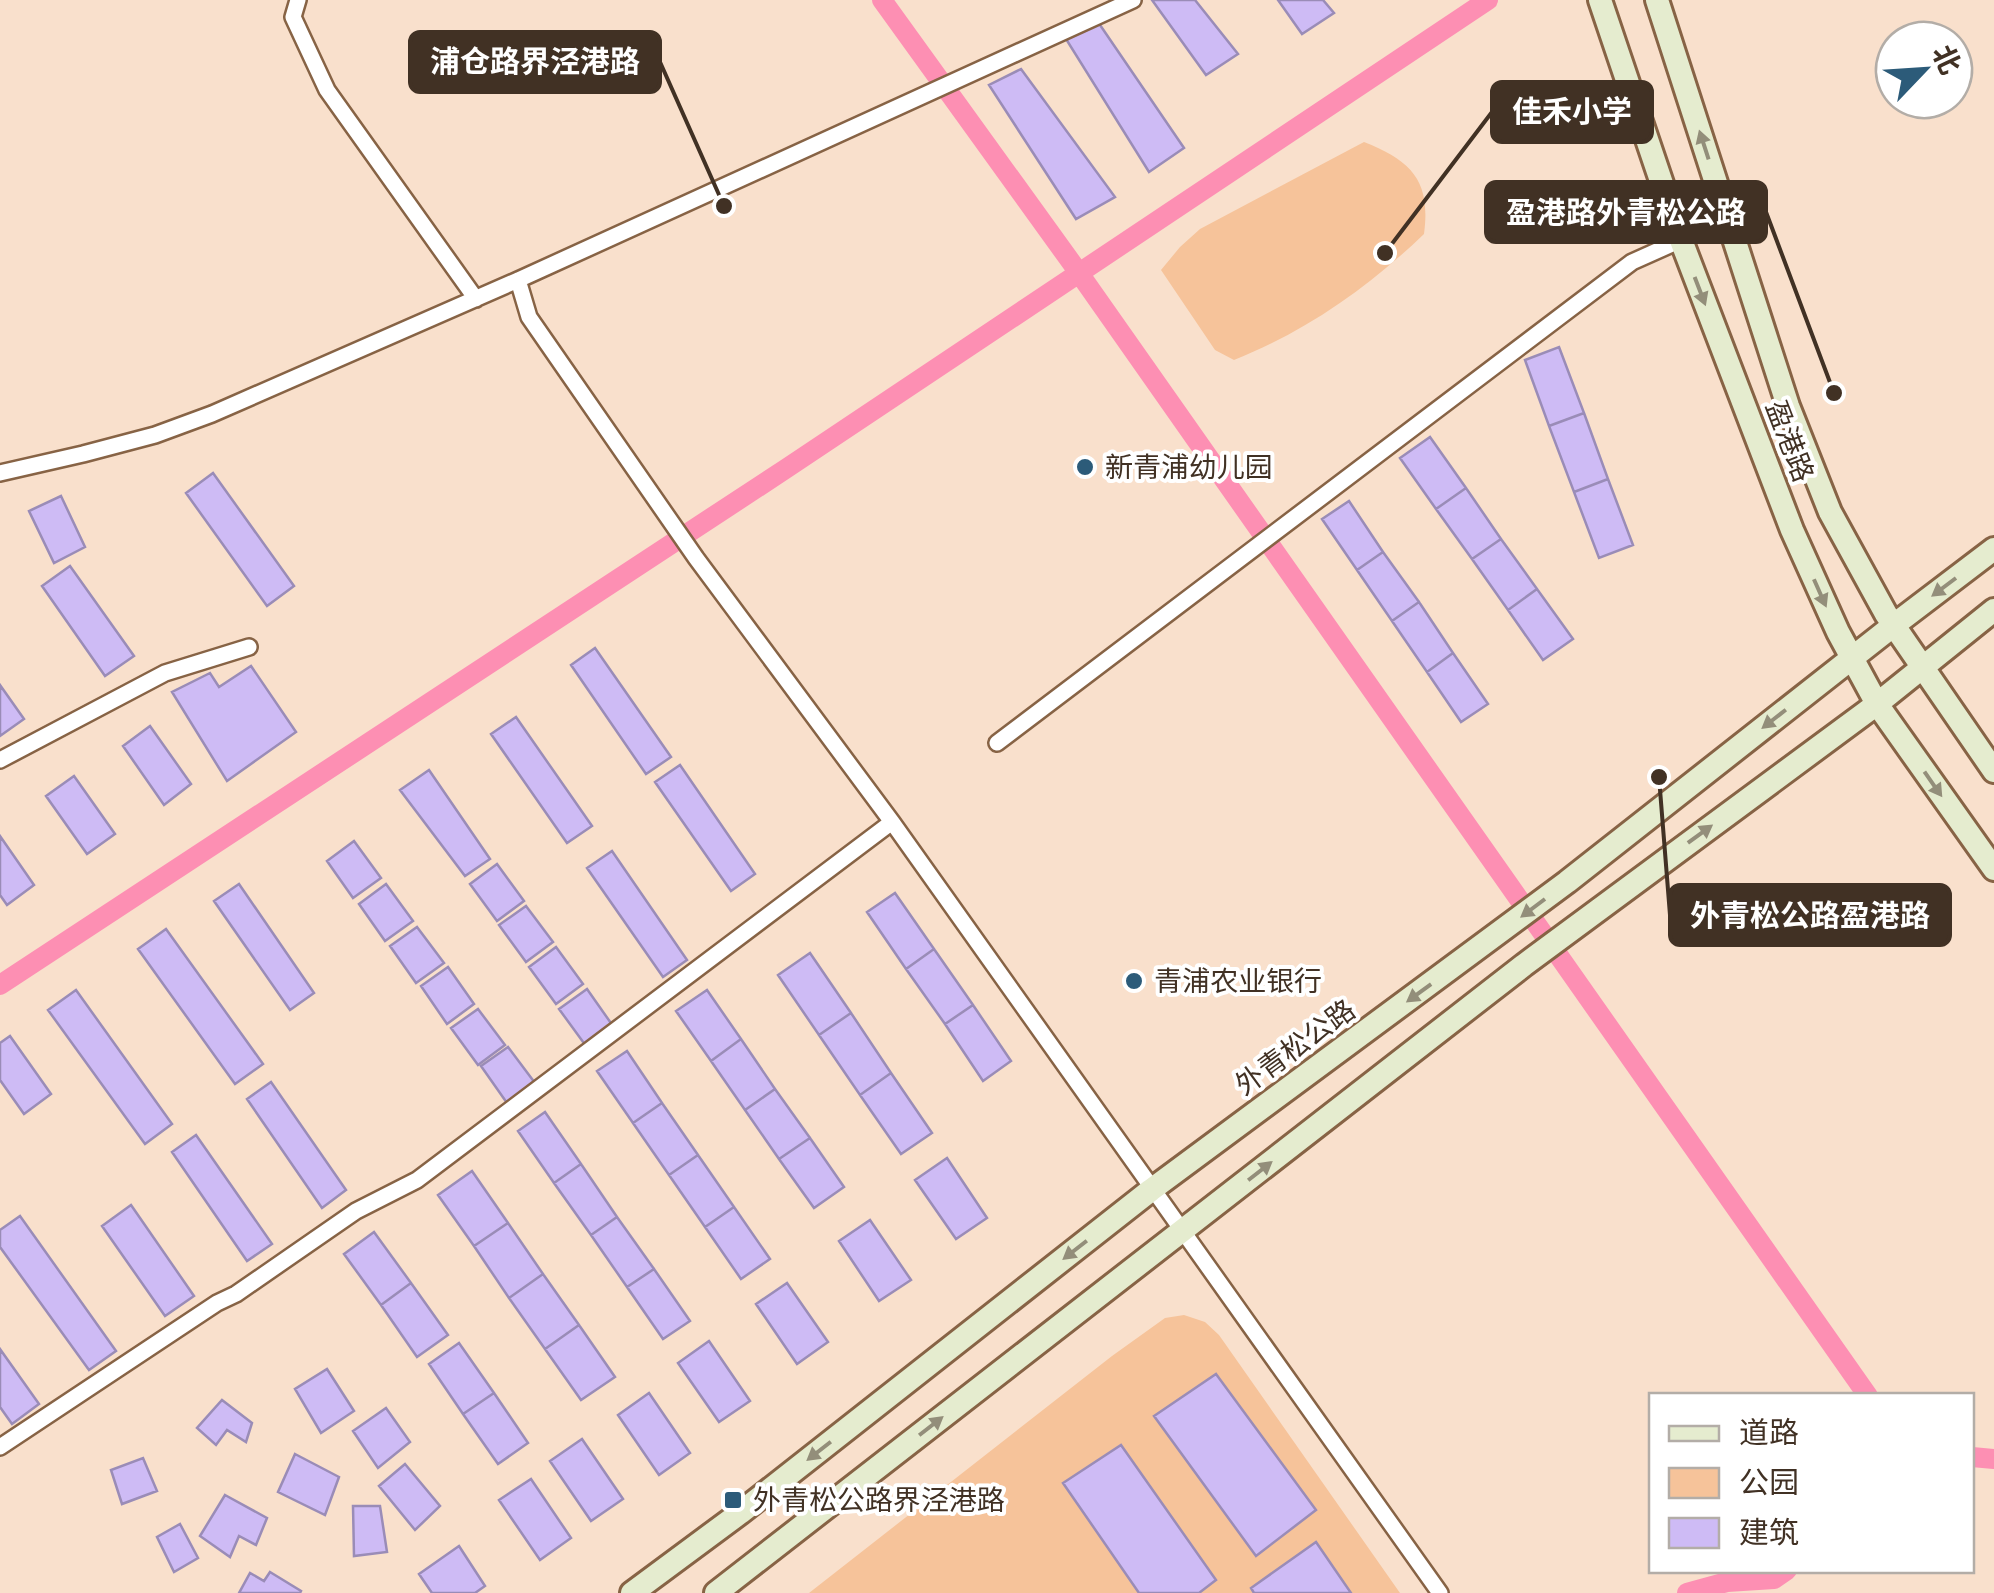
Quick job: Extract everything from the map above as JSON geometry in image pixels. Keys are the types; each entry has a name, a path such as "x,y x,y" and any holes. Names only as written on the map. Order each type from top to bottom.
{"main road":[{"name":"盈港路","path":"1600,0 1681,240 1792,530 1851,659 1877,704 1994,870"},
{"name":"盈港路","path":"1658,0 1788,406 1830,512 1894,625 1994,771"},
{"name":"外青松公路","path":"632,1593 740,1513 1151,1190 1568,882 1994,549"},
{"path":"716,1593 1524,966 1877,704 1994,610"}],"street":[{"path":"298,0 293,17 327,90 476,299"},
{"path":"0,473 137,440 212,414 476,299 1133,0"},
{"path":"997,743 1632,262 1681,240"},
{"path":"518,280 529,316 696,558 892,822 1440,1593"},
{"path":"0,760 165,673 249,647"},
{"path":"0,1447 356,1211 417,1180 892,822"}],"green space":[{"path":"1364,142 1395,157 1415,175 1424,200 1424,234 1358,290 1286,336 1234,360 1215,350 1161,270 1200,229"},
{"path":"1184,1315 1205,1322 1219,1335 1400,1593 809,1593 1112,1356 1165,1318"}],"building":[{"path":"1152,0 1195,0 1238,54 1206,75"},
{"path":"1278,0 1323,0 1334,13 1302,34"},
{"path":"1098,22 1184,148 1149,172 1066,39"},
{"path":"1021,69 1115,197 1076,219 989,85"},
{"path":"1559,347 1584,413 1549,426 1525,360"},
{"path":"1584,413 1608,479 1574,492 1549,426"},
{"path":"1430,437 1466,488 1436,509 1400,458"},
{"path":"213,473 294,586 267,606 186,493"},
{"path":"1608,479 1633,545 1599,558 1574,492"},
{"path":"1466,488 1501,539 1472,559 1436,509"},
{"path":"61,496 85,547 54,563 29,511"},
{"path":"1349,501 1383,552 1357,570 1322,519"},
{"path":"1501,539 1537,589 1508,610 1472,559"},
{"path":"1383,552 1419,602 1392,621 1357,570"},
{"path":"70,566 134,656 105,676 42,586"},
{"path":"1537,589 1573,639 1543,660 1508,610"},
{"path":"1419,602 1453,653 1427,672 1392,621"},
{"path":"595,648 671,757 646,774 571,665"},
{"path":"1453,653 1488,704 1461,722 1427,672"},
{"path":"251,666 296,732 227,781 172,692 210,673 219,687"},
{"path":"0,685 24,719 0,736"},
{"path":"516,717 592,826 567,843 491,734"},
{"path":"150,726 191,784 164,805 123,746"},
{"path":"680,765 755,874 731,891 655,782"},
{"path":"429,770 490,859 465,876 400,790"},
{"path":"74,776 115,834 87,854 46,796"},
{"path":"0,836 34,885 7,905 0,895"},
{"path":"354,841 381,878 353,898 327,861"},
{"path":"612,851 687,960 663,977 587,868"},
{"path":"497,864 524,901 497,921 470,884"},
{"path":"239,884 314,993 290,1010 214,901"},
{"path":"386,884 413,921 385,941 359,904"},
{"path":"895,893 934,949 906,969 867,912"},
{"path":"526,906 553,942 526,962 499,925"},
{"path":"417,927 444,963 416,983 390,946"},
{"path":"166,929 263,1064 235,1084 138,949"},
{"path":"556,947 583,984 556,1004 529,967"},
{"path":"934,949 973,1005 945,1024 906,969"},
{"path":"810,953 851,1013 819,1035 778,975"},
{"path":"448,967 474,1004 447,1024 421,986"},
{"path":"587,989 613,1026 586,1046 559,1009"},
{"path":"76,990 172,1124 145,1144 48,1010"},
{"path":"707,990 741,1039 711,1061 676,1011"},
{"path":"973,1005 1011,1061 983,1081 945,1024"},
{"path":"478,1009 505,1045 478,1065 451,1028"},
{"path":"851,1013 891,1073 860,1095 819,1035"},
{"path":"10,1036 51,1094 24,1114 0,1080 0,1043"},
{"path":"741,1039 775,1089 745,1110 711,1061"},
{"path":"508,1047 535,1083 507,1103 481,1066"},
{"path":"627,1051 662,1103 633,1123 597,1071"},
{"path":"891,1073 932,1133 901,1154 860,1095"},
{"path":"271,1082 346,1190 322,1208 247,1099"},
{"path":"775,1089 810,1138 779,1159 745,1110"},
{"path":"662,1103 698,1155 669,1175 633,1123"},
{"path":"545,1112 581,1164 554,1183 518,1131"},
{"path":"196,1135 272,1244 247,1261 172,1152"},
{"path":"810,1138 844,1187 814,1208 779,1159"},
{"path":"698,1155 734,1207 705,1227 669,1175"},
{"path":"947,1158 987,1218 956,1239 915,1180"},
{"path":"581,1164 617,1217 591,1235 554,1183"},
{"path":"472,1171 508,1223 474,1246 438,1195"},
{"path":"131,1205 194,1296 165,1316 102,1226"},
{"path":"734,1207 770,1259 741,1279 705,1227"},
{"path":"20,1216 116,1351 89,1370 0,1247 0,1230"},
{"path":"617,1217 654,1269 627,1287 591,1235"},
{"path":"870,1220 911,1280 879,1301 839,1241"},
{"path":"508,1223 543,1274 509,1298 474,1246"},
{"path":"374,1232 411,1283 381,1305 344,1254"},
{"path":"654,1269 690,1321 663,1339 627,1287"},
{"path":"543,1274 579,1325 545,1349 509,1298"},
{"path":"411,1283 448,1335 417,1357 381,1305"},
{"path":"787,1283 828,1342 797,1364 756,1304"},
{"path":"579,1325 615,1377 581,1400 545,1349"},
{"path":"709,1341 750,1401 719,1422 678,1363"},
{"path":"459,1343 494,1393 463,1414 429,1364"},
{"path":"0,1349 39,1404 12,1424 0,1407"},
{"path":"327,1369 354,1411 321,1433 295,1389"},
{"path":"1216,1374 1316,1510 1256,1556 1154,1416"},
{"path":"494,1393 528,1443 498,1464 463,1414"},
{"path":"649,1393 690,1453 659,1475 618,1415"},
{"path":"222,1400 252,1423 246,1442 227,1430 216,1445 197,1428"},
{"path":"386,1408 410,1442 378,1468 353,1431"},
{"path":"582,1439 623,1499 591,1521 550,1461"},
{"path":"1121,1445 1216,1580 1199,1593 1139,1593 1063,1483"},
{"path":"295,1454 339,1477 325,1515 278,1492"},
{"path":"143,1458 157,1491 122,1504 111,1470"},
{"path":"405,1464 440,1506 415,1530 379,1486"},
{"path":"531,1479 571,1538 540,1560 499,1500"},
{"path":"225,1495 267,1518 256,1545 239,1536 230,1557 200,1536"},
{"path":"353,1506 380,1506 387,1552 354,1556"},
{"path":"180,1524 198,1558 174,1572 157,1537"},
{"path":"1316,1542 1351,1593 1254,1593 1251,1588"},
{"path":"459,1546 485,1586 475,1593 432,1593 419,1574"},
{"path":"270,1572 300,1593 239,1593 250,1573 264,1581"}],"waterway":[{"path":"882,0 1079,273 1866,1393"},
{"path":"0,985 787,468 1488,0"},
{"path":"1974,1457 1994,1459"},
{"path":"1687,1593 1727,1582 1774,1579 1783,1573"}],"place":[{"name":"浦仓路界泾港路","path":"724,206"},
{"name":"佳禾小学","path":"1385,253"},
{"name":"盈港路外青松公路","path":"1834,393"},
{"name":"新青浦幼儿园","path":"1085,467"},
{"name":"外青松公路盈港路","path":"1659,777"},
{"name":"青浦农业银行","path":"1134,981"},
{"name":"外青松公路界泾港路","path":"733,1500"}]}
